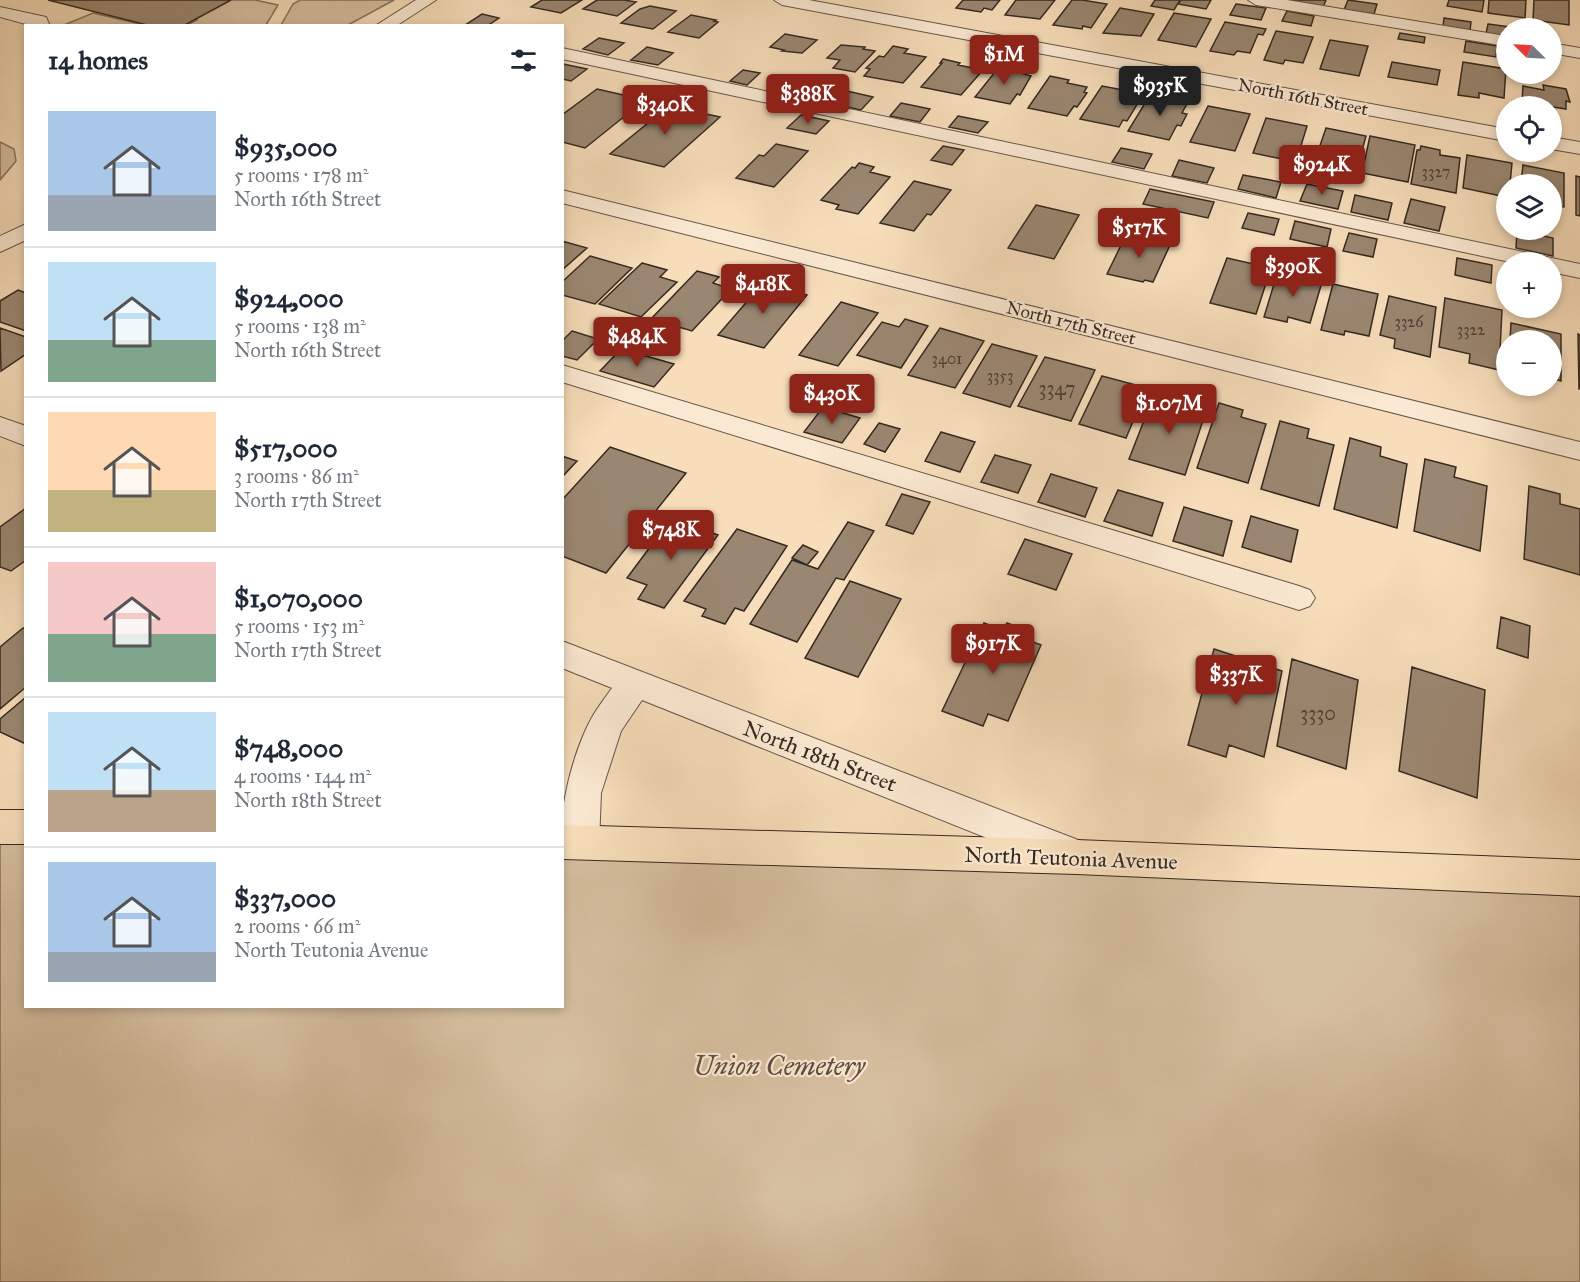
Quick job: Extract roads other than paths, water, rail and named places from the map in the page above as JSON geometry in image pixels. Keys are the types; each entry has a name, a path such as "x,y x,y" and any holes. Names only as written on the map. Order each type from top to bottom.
{"main road":[{"path":"0,827 24,827"},
{"name":"North Teutonia Avenue","path":"571,842 1077,857 1580,878"}],"street":[{"path":"390,22 428,0"},
{"name":"North 16th Street","path":"782,0 1496,133"},
{"path":"1256,0 1496,39"},
{"path":"0,12 40,21 41,24"},
{"path":"390,22 427,24"},
{"path":"1562,50 1580,53"},
{"path":"564,53 1496,253"},
{"path":"1562,145 1580,148"},
{"name":"North 17th Street","path":"564,197 1580,451"},
{"path":"0,245 24,232"},
{"path":"1562,267 1580,271"},
{"path":"564,374 1299,598"},
{"name":"North 18th Street","path":"564,655 1077,857"},
{"path":"571,842 605,726 635,683"}],"park label":[{"name":"Union Cemetery","path":"779,1065"}]}
